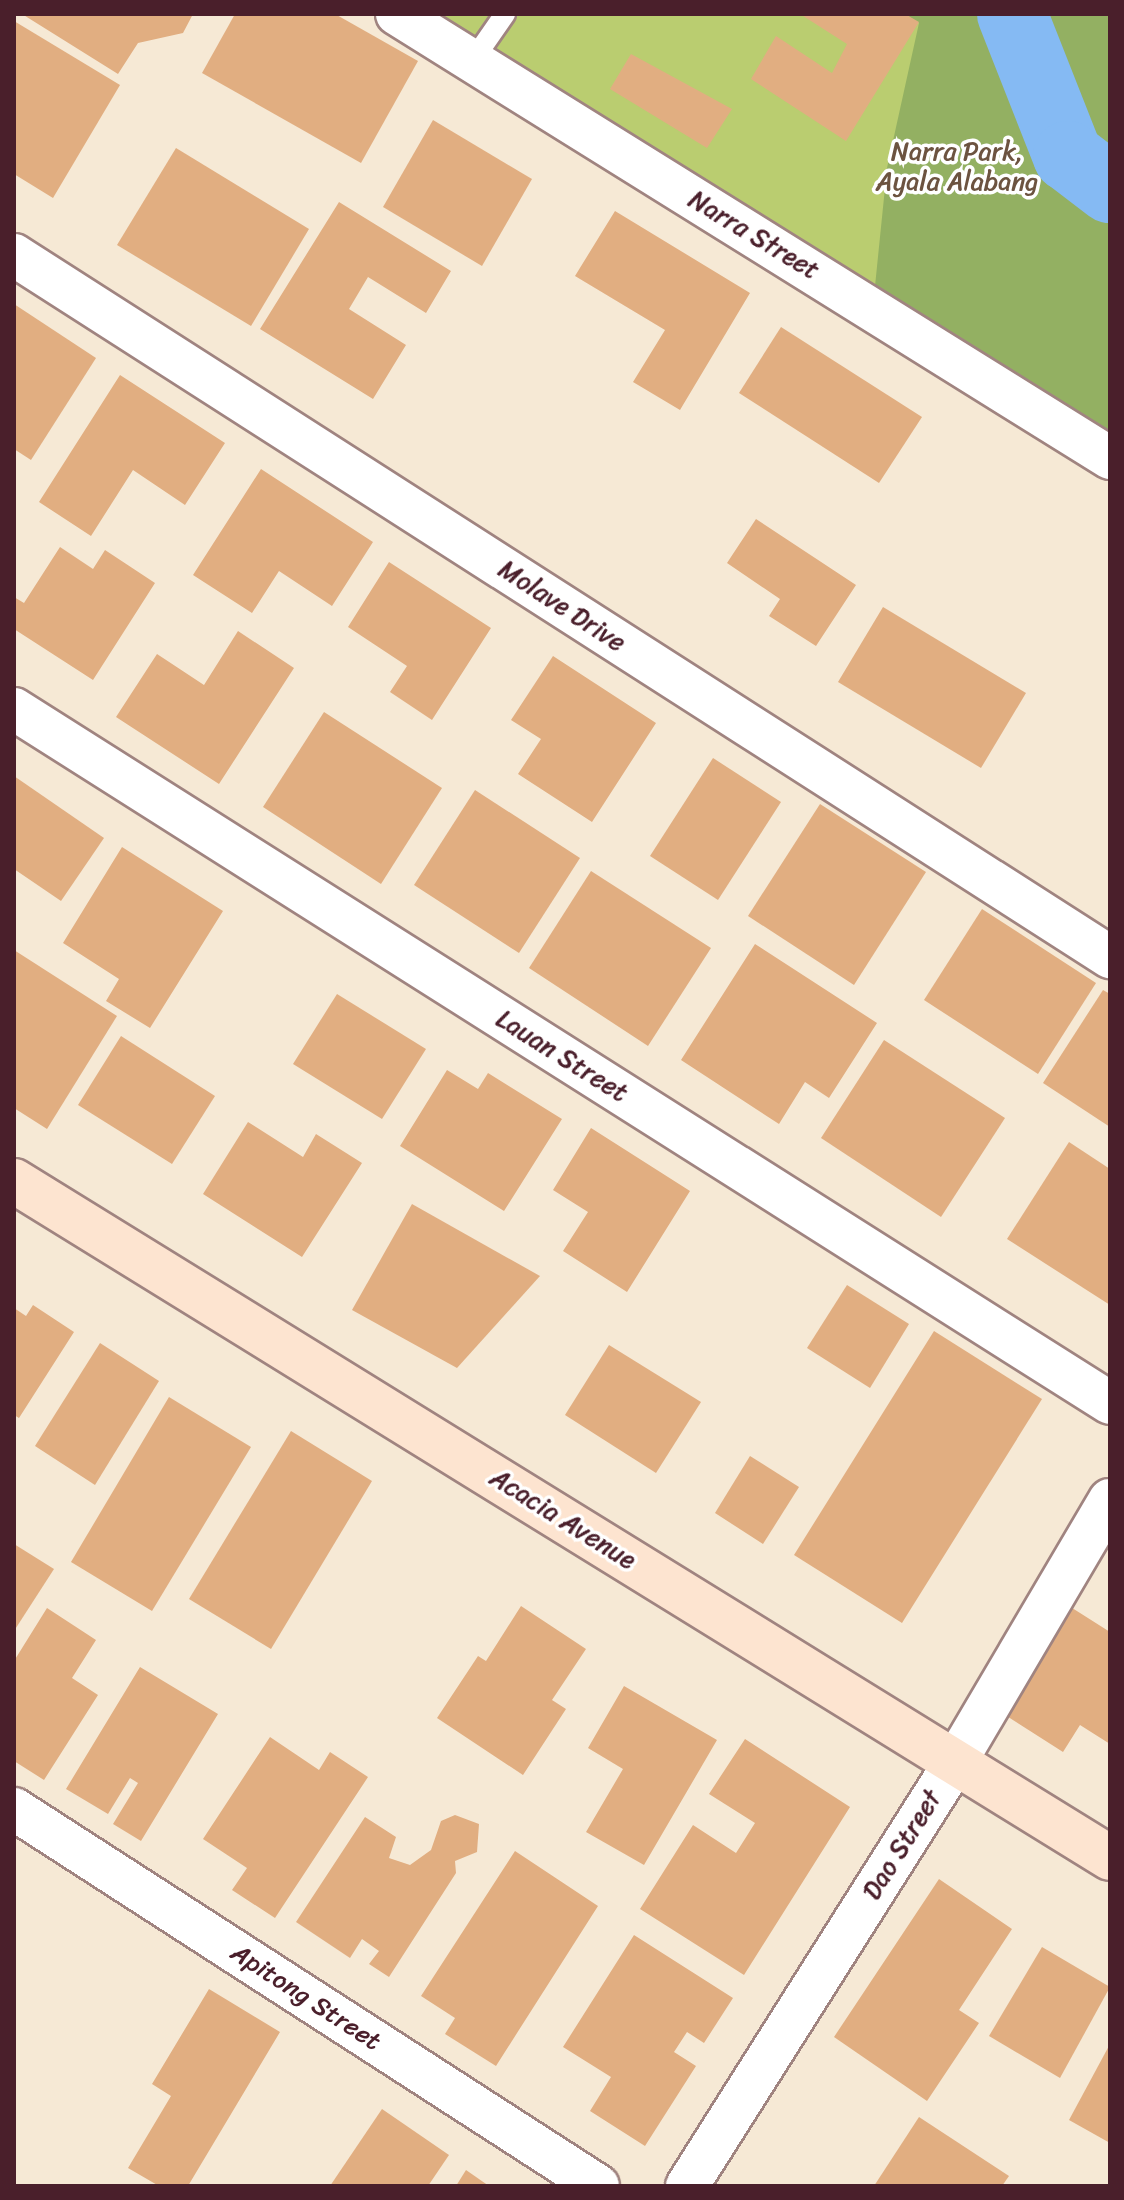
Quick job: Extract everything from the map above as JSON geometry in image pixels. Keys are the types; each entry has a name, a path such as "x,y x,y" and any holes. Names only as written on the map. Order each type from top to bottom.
{"street":[{"name":"Narra Street","path":"397,14 1110,458"},
{"name":"Molave Drive","path":"14,255 1110,957"},
{"name":"Lauan Street","path":"14,709 1110,1403"},
{"name":"Acacia Avenue","path":"14,1181 1110,1858"},
{"name":"Dao Street","path":"687,2186 956,1761 1110,1500"},
{"name":"Apitong Street","path":"14,1809 598,2186"}],"lane":[{"path":"473,60 505,14"}],"green space":[{"name":"Narra Park, Ayala Alabang","path":"431,14 1110,14 1110,445"},
{"path":"905,14 1110,14 1110,445 874,296 887,168 919,23"}],"building":[{"path":"22,14 193,14 183,33 138,43 118,74"},
{"path":"235,14 335,14 418,61 361,163 202,73"},
{"path":"800,14 905,14 919,22 846,141 751,79 776,36 832,73 847,44"},
{"path":"14,21 120,85 53,198 14,174"},
{"path":"631,54 732,109 707,148 610,89"},
{"path":"433,120 532,179 482,266 383,207"},
{"path":"176,148 309,229 251,326 117,245"},
{"path":"339,202 451,271 426,313 368,277 349,309 406,345 373,399 260,329"},
{"path":"615,211 750,293 680,410 633,382 665,330 575,276"},
{"path":"14,304 96,358 31,460 14,449"},
{"path":"781,327 922,417 879,483 739,393"},
{"path":"120,375 225,443 185,505 133,470 91,536 39,502"},
{"path":"261,469 373,542 332,606 279,571 252,613 193,575"},
{"path":"756,519 856,585 816,646 769,616 780,599 727,563"},
{"path":"60,547 93,569 105,550 155,583 93,680 14,629 14,597 24,603"},
{"path":"389,562 491,628 432,720 390,692 407,666 348,627"},
{"path":"883,607 1026,693 981,768 838,682"},
{"path":"238,631 294,668 219,784 116,717 157,654 204,685"},
{"path":"553,656 656,723 592,822 518,774 541,739 511,720"},
{"path":"324,712 442,788 381,884 263,807"},
{"path":"713,758 781,802 718,900 650,856"},
{"path":"14,776 104,838 61,901 14,869"},
{"path":"475,790 580,858 519,953 414,885"},
{"path":"820,804 926,872 854,985 748,916"},
{"path":"122,847 223,911 150,1028 106,1001 119,979 63,943"},
{"path":"591,871 711,948 648,1046 529,968"},
{"path":"982,909 1096,983 1038,1074 924,1000"},
{"path":"755,944 877,1023 829,1098 805,1082 779,1124 681,1060"},
{"path":"14,950 117,1016 47,1129 14,1108"},
{"path":"1103,990 1110,994 1110,1127 1043,1083"},
{"path":"337,994 426,1049 382,1119 293,1064"},
{"path":"121,1036 215,1096 172,1164 78,1105"},
{"path":"884,1040 1005,1118 941,1217 821,1138"},
{"path":"447,1070 478,1089 488,1073 562,1119 504,1211 400,1146"},
{"path":"248,1122 303,1157 316,1134 362,1163 302,1257 203,1194"},
{"path":"591,1128 690,1191 627,1292 563,1251 588,1212 553,1190"},
{"path":"1069,1142 1110,1169 1110,1305 1007,1239"},
{"path":"412,1204 540,1276 457,1368 352,1310"},
{"path":"847,1285 909,1324 870,1388 807,1348"},
{"path":"33,1305 74,1332 19,1418 14,1415 14,1308 26,1316"},
{"path":"934,1331 1042,1399 902,1623 794,1555"},
{"path":"100,1343 159,1381 95,1485 35,1446"},
{"path":"609,1345 701,1402 656,1473 565,1415"},
{"path":"169,1397 251,1447 152,1611 71,1562"},
{"path":"291,1431 372,1481 271,1649 189,1599"},
{"path":"750,1456 799,1487 763,1544 715,1513"},
{"path":"14,1544 54,1569 14,1631"},
{"path":"521,1606 586,1649 552,1700 566,1709 523,1775 437,1718 478,1656 486,1661"},
{"path":"1069,1606 1110,1632 1110,1744 1080,1725 1063,1752 1002,1713"},
{"path":"47,1608 96,1640 72,1678 98,1695 44,1780 14,1761 14,1661"},
{"path":"140,1667 218,1714 141,1841 113,1824 138,1783 130,1778 108,1814 66,1789"},
{"path":"624,1686 717,1740 644,1865 586,1832 623,1769 588,1748"},
{"path":"270,1737 319,1770 330,1752 368,1777 275,1918 232,1890 247,1868 203,1839"},
{"path":"745,1739 850,1807 744,1975 640,1909 693,1825 736,1853 755,1823 709,1794"},
{"path":"455,1815 479,1824 477,1852 455,1861 456,1873 389,1977 369,1964 379,1951 362,1939 350,1958 296,1922 365,1817 396,1837 389,1858 410,1865 431,1850 441,1821"},
{"path":"515,1851 598,1906 496,2066 445,2034 455,2018 421,1996"},
{"path":"939,1879 1012,1929 959,2010 979,2023 927,2101 834,2037"},
{"path":"634,1935 733,1998 704,2043 687,2032 674,2052 696,2066 645,2146 590,2111 611,2077 563,2047"},
{"path":"1042,1947 1110,1987 1060,2078 989,2036"},
{"path":"209,1989 280,2032 188,2186 159,2186 128,2168 171,2096 152,2084"},
{"path":"1110,2044 1110,2143 1069,2120"},
{"path":"382,2109 449,2155 428,2186 330,2186"},
{"path":"919,2117 1009,2176 1002,2186 874,2186"},
{"path":"466,2170 489,2186 456,2186"}],"waterway":[{"path":"1012,14 1068,156 1110,188"}]}
